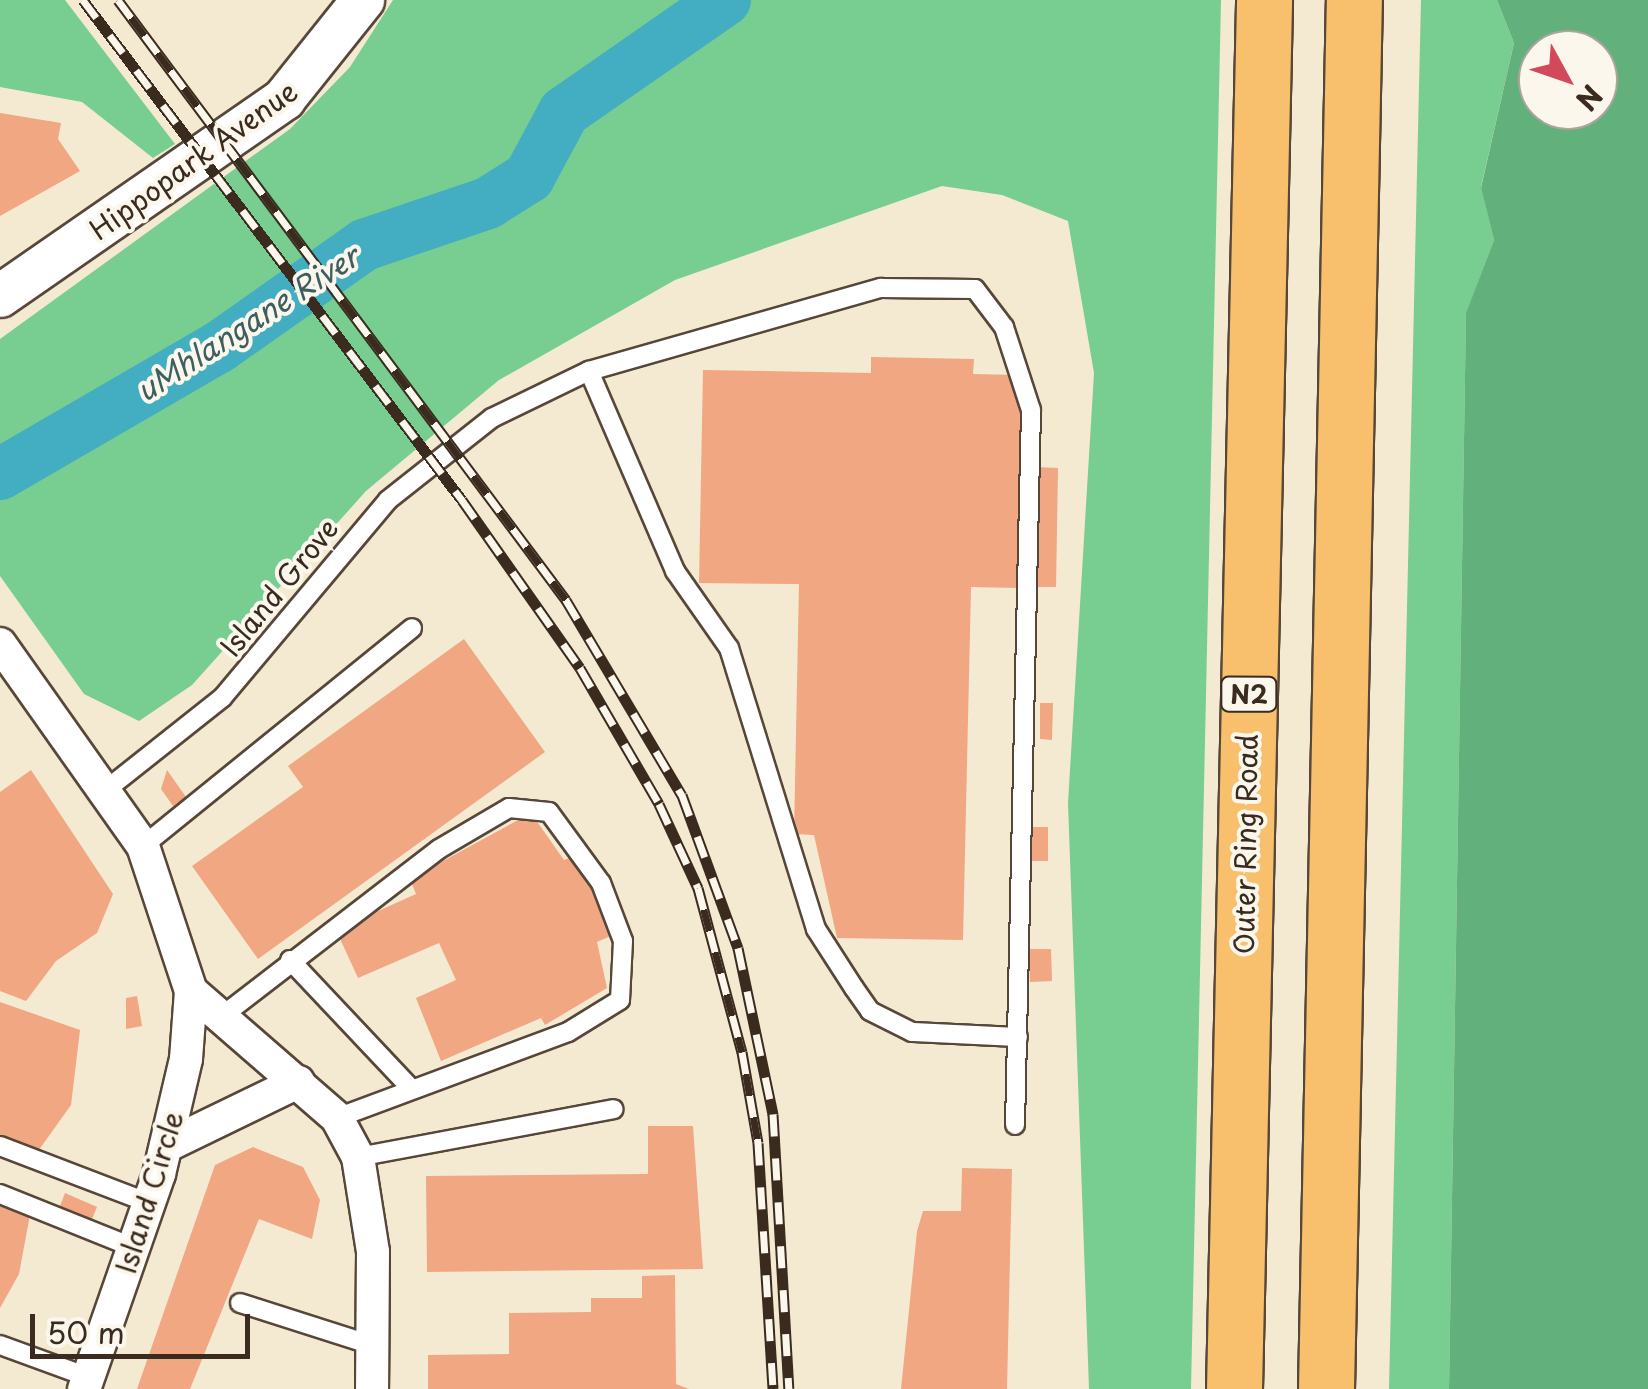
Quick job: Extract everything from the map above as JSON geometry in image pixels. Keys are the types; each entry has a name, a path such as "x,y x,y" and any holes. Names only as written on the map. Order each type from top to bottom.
{"highway":[{"name":"Outer Ring Road","path":"1234,1389 1264,0"},
{"path":"1326,1389 1354,0"}],"street":[{"name":"Hippopark Avenue","path":"0,296 284,99 363,0"},
{"name":"Island Circle","path":"0,644 143,846 191,991 216,1020 298,1082 337,1118 358,1158 370,1192 372,1389"},
{"name":"Island Circle","path":"86,1383 166,1146 191,991"},
{"path":"166,1146 298,1082"}],"lane":[{"name":"Island Grove","path":"106,789 222,698 388,500 492,418 590,371 882,288 962,286 990,302 1031,410 1015,1125"},
{"path":"590,371 674,571 729,648 816,929 870,1011 912,1032 1018,1037"},
{"path":"143,846 412,628"},
{"path":"216,1020 290,960 509,808 536,806 556,819 601,884 623,942 620,1000 568,1032 408,1085 337,1118"},
{"path":"290,960 408,1085"},
{"path":"358,1158 614,1109"},
{"path":"0,1146 149,1203"},
{"path":"0,1194 134,1248"},
{"path":"240,1303 372,1345"},
{"path":"0,1344 86,1383"}],"green space":[{"path":"0,0 65,0 175,144 153,158 82,102 0,87"},
{"path":"393,0 1221,0 1191,1389 1089,1389 1068,803 1094,373 1068,221 1002,195 942,186 675,280 499,380 366,491 192,685 139,721 84,694 0,576 0,339 290,129 350,67"},
{"path":"1421,0 1497,0 1514,43 1481,187 1494,240 1466,314 1449,1389 1389,1389"},
{"path":"1497,0 1648,0 1648,1389 1449,1389 1466,313 1494,240 1481,188 1514,43"}],"building":[{"path":"0,113 61,123 58,139 80,171 0,216"},
{"path":"871,357 974,359 973,374 1021,375 1017,588 971,587 963,940 837,938 814,835 794,834 799,584 699,583 703,370 871,373"},
{"path":"1035,467 1058,468 1056,587 1034,587"},
{"path":"464,639 545,752 258,959 192,866 303,787 288,766"},
{"path":"1040,703 1053,703 1052,740 1040,739"},
{"path":"31,770 113,894 97,933 56,961 26,1001 0,991 0,792"},
{"path":"167,770 186,797 173,806 161,789"},
{"path":"531,813 564,860 580,854 615,934 597,942 607,988 545,1025 541,1018 441,1061 416,998 456,980 439,943 358,978 336,930 416,894 410,879"},
{"path":"1027,827 1048,827 1048,861 1026,861"},
{"path":"1029,949 1051,949 1052,981 1030,982"},
{"path":"137,996 142,1026 126,1029 126,998"},
{"path":"0,1002 80,1030 71,1105 36,1154 0,1141"},
{"path":"648,1126 693,1126 703,1269 427,1272 426,1176 648,1174"},
{"path":"253,1147 303,1167 320,1200 312,1239 259,1219 190,1389 137,1389 215,1165"},
{"path":"962,1168 1012,1169 1007,1389 901,1389 917,1231 923,1211 961,1211"},
{"path":"65,1193 97,1207 92,1219 60,1206"},
{"path":"0,1194 27,1204 29,1220 19,1274 0,1308"},
{"path":"675,1275 676,1384 689,1389 428,1389 428,1355 509,1354 509,1313 591,1312 591,1298 642,1298 642,1276"}],"waterway":[{"name":"uMhlangane River","path":"0,474 219,347 364,245 488,203 529,177 564,112 725,0"}],"railway":[{"path":"83,0 462,500 580,668 659,804 698,888 742,1052 758,1143 773,1389"},
{"path":"118,0 566,600 682,795 738,948 773,1114 789,1389"}]}
